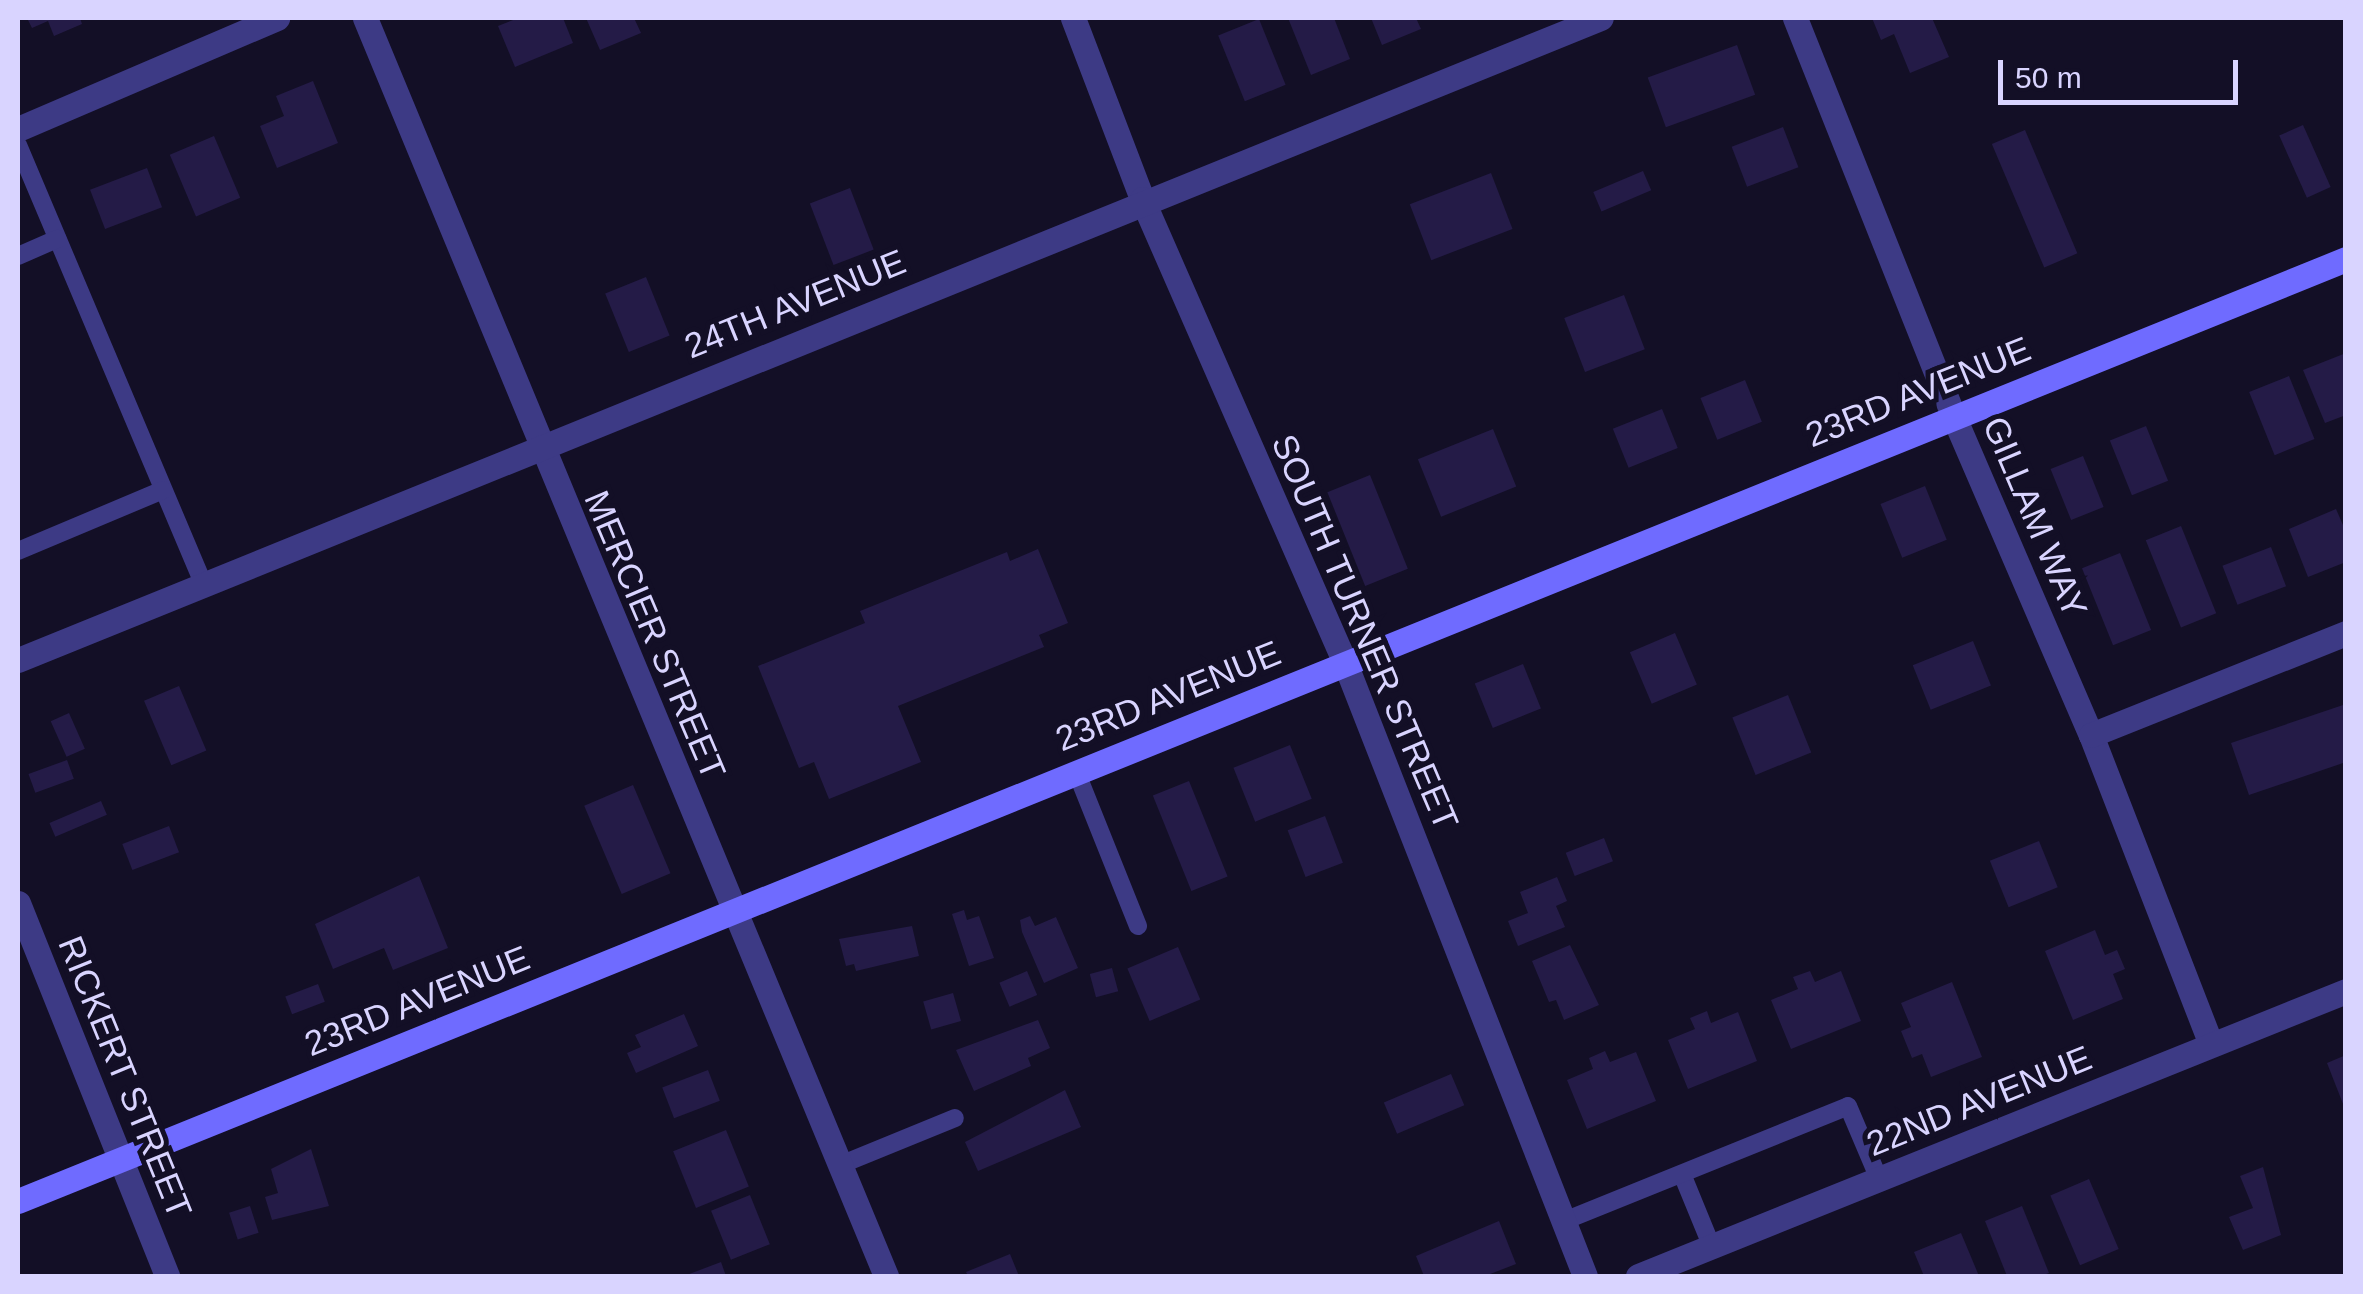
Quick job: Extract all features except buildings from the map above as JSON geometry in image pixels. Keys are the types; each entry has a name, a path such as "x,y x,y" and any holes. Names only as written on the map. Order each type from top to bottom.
{"street":[{"path":"18,128 277,18"},
{"name":"MERCIER STREET","path":"365,18 539,447 886,1276"},
{"name":"SOUTH TURNER STREET","path":"1073,18 1142,200 1345,663 1585,1276"},
{"name":"24TH AVENUE","path":"18,660 1142,200 1602,18"},
{"name":"GILLAM WAY","path":"1795,18 1953,415 2092,735 2212,1045"},
{"name":"23RD AVENUE","path":"18,1201 2346,259"},
{"path":"2092,735 2346,632"},
{"name":"RICKERT STREET","path":"18,903 168,1276"},
{"name":"22ND AVENUE","path":"1638,1276 2346,991"}],"lane":[{"path":"18,145 203,584"},
{"path":"18,256 57,240"},
{"path":"18,551 163,490"},
{"path":"1076,771 1138,926"},
{"path":"1564,1222 1848,1106 1879,1179"},
{"path":"840,1166 955,1118"},
{"path":"1682,1174 1712,1247"}]}
